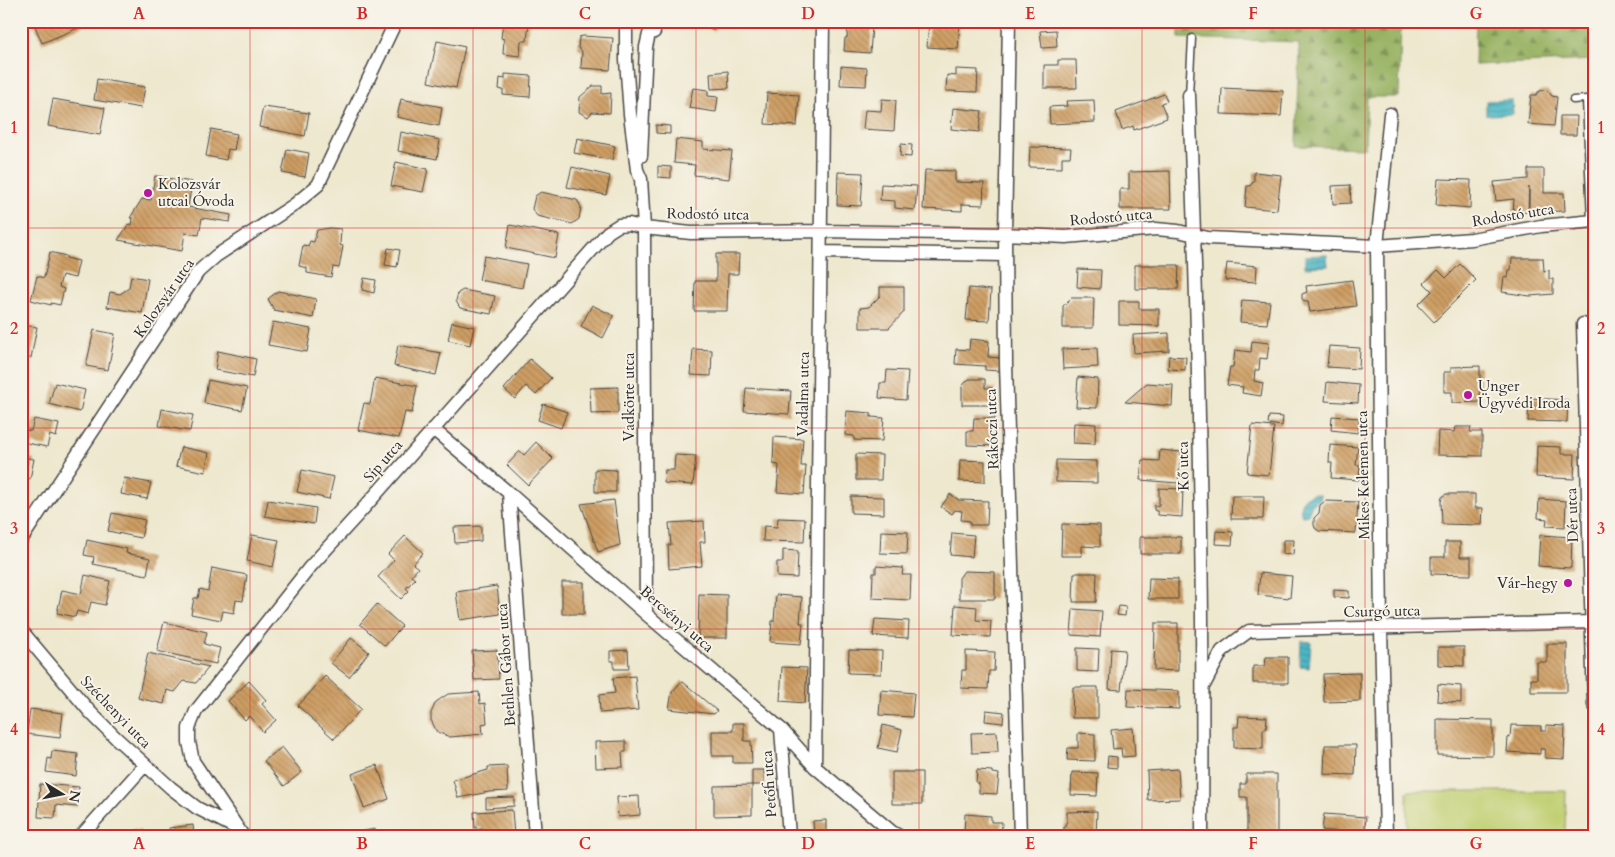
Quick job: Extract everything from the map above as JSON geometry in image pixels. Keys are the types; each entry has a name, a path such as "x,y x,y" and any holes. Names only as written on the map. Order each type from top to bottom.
{"street":[{"name":"Kolozsvár utca","path":"21,540 198,272 216,256 294,205 318,185 396,21"},
{"name":"Vadkörte utca","path":"626,21 626,60 630,114 637,170 641,179"},
{"name":"Vadalma utca","path":"816,767 823,21"},
{"name":"Rákóczi utca","path":"1009,21 1005,255 1020,836"},
{"name":"Vadkörte utca","path":"646,614 644,228 641,179 646,47 649,34 654,32"},
{"name":"Kő utca","path":"1189,95 1194,235 1203,687 1202,836"},
{"name":"Mikes Kelemen utca","path":"1386,836 1381,628 1377,246 1390,114"},
{"name":"Rodostó utca","path":"630,224 644,228 691,233 822,231 1066,237 1156,229 1208,238 1377,246 1472,239 1541,226 1592,221"},
{"name":"Síp utca","path":"189,742 189,728 196,711 310,567 608,232 619,224 630,224"},
{"path":"821,252 1005,255"},
{"name":"Dér utca","path":"1583,324 1594,705"},
{"name":"Bercsényi utca","path":"433,429 509,492 646,614 781,729 816,767 898,836"},
{"name":"Bethlen Gábor utca","path":"509,492 535,836"},
{"name":"Csurgó utca","path":"1203,687 1222,651 1250,631 1591,622"},
{"name":"Széchenyi utca","path":"21,630 90,712 145,765 197,808 242,833"},
{"name":"Petőfi utca","path":"781,729 789,836"},
{"name":"Széchenyi utca","path":"189,742 193,761 242,833"},
{"path":"81,836 145,765"},
{"path":"197,808 208,809 215,804 218,796"}],"lane":[{"path":"1189,95 1192,38"},
{"path":"1573,100 1586,99 1592,221"}],"green space":[{"path":"1179,21 1401,21 1399,97 1367,97 1365,148 1296,146 1299,42 1179,38"},
{"path":"1476,21 1594,21 1594,60 1475,65"},
{"path":"1407,791 1566,791 1565,836 1407,836"}],"water":[{"path":"1512,100 1513,114 1486,115 1486,101"},
{"path":"1327,255 1328,266 1305,267 1305,256"},
{"path":"1314,494 1320,495 1321,498 1312,505 1308,515 1302,516 1300,508 1302,501"},
{"path":"1301,641 1311,642 1309,668 1300,667"}],"building":[{"path":"33,21 81,21 83,26 42,43"},
{"path":"503,21 529,22 527,41 521,41 520,56 503,54 504,39 501,38"},
{"path":"702,21 722,21 713,31"},
{"path":"929,21 960,21 958,49 927,47"},
{"path":"848,24 872,26 870,53 844,51"},
{"path":"1056,30 1057,47 1042,48 1040,31"},
{"path":"579,37 613,38 610,70 581,68 582,51 578,48"},
{"path":"437,41 465,47 456,88 428,82"},
{"path":"1058,60 1076,60 1077,88 1044,88 1044,65 1058,65"},
{"path":"841,66 867,68 866,86 840,85"},
{"path":"956,69 978,70 977,92 946,91 947,75 956,76"},
{"path":"728,71 729,88 711,89 710,73"},
{"path":"505,74 531,76 530,97 503,95 503,90 499,89 500,78 505,79"},
{"path":"97,79 145,87 141,108 94,100"},
{"path":"593,86 602,86 602,94 611,93 610,113 592,112 588,117 579,112 580,97"},
{"path":"693,88 708,90 708,96 718,97 716,112 689,108"},
{"path":"1222,88 1283,91 1281,116 1221,114"},
{"path":"1543,90 1557,97 1554,126 1528,124 1531,95 1536,95"},
{"path":"767,93 799,95 797,126 765,124"},
{"path":"1164,94 1167,101 1161,103 1167,118 1134,130 1133,126 1122,130 1116,112"},
{"path":"53,99 105,108 100,135 48,126"},
{"path":"401,99 442,107 439,126 397,117"},
{"path":"882,99 896,100 894,131 863,129 865,110 881,111"},
{"path":"1094,100 1095,122 1050,124 1049,107 1067,106 1066,101"},
{"path":"263,107 309,113 305,136 259,127"},
{"path":"953,108 982,111 979,132 951,129"},
{"path":"1560,116 1577,116 1576,135 1560,135"},
{"path":"656,125 670,126 670,134 656,133"},
{"path":"211,129 237,134 234,150 228,149 226,160 206,156"},
{"path":"401,132 440,140 437,159 398,151"},
{"path":"577,138 615,146 612,160 574,153"},
{"path":"676,139 703,142 703,149 732,151 729,179 694,175 695,165 674,163"},
{"path":"901,144 912,145 911,157 900,156"},
{"path":"1030,147 1071,148 1070,157 1062,157 1062,168 1029,167"},
{"path":"287,149 309,153 305,177 282,173"},
{"path":"396,162 428,169 423,192 391,186"},
{"path":"658,166 671,167 671,178 658,177"},
{"path":"572,167 610,176 606,195 567,187"},
{"path":"1528,169 1544,169 1544,193 1564,193 1565,211 1529,212 1529,187 1528,212 1513,214 1514,199 1496,201 1494,182 1528,179"},
{"path":"925,170 955,171 955,182 984,183 983,205 962,204 962,211 923,209"},
{"path":"1170,171 1171,209 1120,209 1120,189 1129,189 1129,172"},
{"path":"838,172 863,173 861,206 837,205"},
{"path":"1254,172 1281,175 1277,210 1245,207 1247,186 1250,186 1254,181"},
{"path":"155,176 192,182 188,207 231,215 230,222 202,218 199,235 185,233 182,251 118,240 129,224 132,225 133,218 130,218 142,199 151,200"},
{"path":"1438,179 1471,180 1470,208 1436,205"},
{"path":"881,184 917,186 915,210 895,208 895,201 880,200"},
{"path":"1350,185 1351,203 1333,204 1332,186"},
{"path":"541,192 577,200 581,207 579,219 572,224 537,216 532,209 535,196"},
{"path":"510,225 559,235 555,258 506,248"},
{"path":"341,229 340,245 343,246 339,268 333,267 331,277 307,273 307,268 299,266 303,245 308,246 310,241 314,242 317,230"},
{"path":"388,248 400,250 397,267 385,265"},
{"path":"50,252 79,261 75,278 62,275 59,287 64,289 60,305 51,303 51,305 31,300 37,276 44,278"},
{"path":"716,254 739,254 738,274 728,274 727,311 694,311 695,281 716,281"},
{"path":"484,256 527,264 522,288 479,280"},
{"path":"1512,258 1543,258 1544,271 1549,270 1549,279 1553,279 1553,294 1530,296 1502,292 1504,277 1508,278 1509,270 1511,270"},
{"path":"1227,263 1257,266 1256,282 1225,280"},
{"path":"1460,264 1476,280 1434,322 1418,305 1432,291 1424,283 1438,270 1446,278"},
{"path":"1135,265 1179,265 1178,289 1135,289"},
{"path":"1078,269 1101,270 1100,289 1077,287"},
{"path":"131,276 148,279 142,313 107,307 110,292 120,294 129,288"},
{"path":"364,278 376,280 374,293 362,290"},
{"path":"1352,280 1356,306 1310,312 1308,302 1302,299 1302,294 1307,292 1306,286"},
{"path":"880,287 904,287 904,312 889,328 860,328 860,308 869,307 880,296"},
{"path":"969,288 991,290 989,321 966,320"},
{"path":"463,290 495,296 491,314 460,308 456,301 458,293"},
{"path":"278,291 316,299 313,318 274,310 268,299"},
{"path":"1071,298 1094,298 1093,328 1063,328 1063,306"},
{"path":"1242,300 1270,302 1267,324 1240,322"},
{"path":"1119,301 1139,301 1139,309 1159,309 1159,326 1119,325"},
{"path":"592,305 614,316 603,338 581,326"},
{"path":"273,322 311,329 307,352 268,345"},
{"path":"452,322 474,327 470,345 448,340"},
{"path":"21,325 37,327 31,358 21,356"},
{"path":"94,330 115,334 108,370 86,366"},
{"path":"1169,333 1169,351 1134,353 1133,335"},
{"path":"970,339 989,341 988,357 1000,358 999,371 985,370 985,366 955,364 956,349 969,350"},
{"path":"1252,341 1269,343 1267,359 1260,358 1259,370 1255,370 1254,381 1263,383 1261,396 1242,393 1243,387 1227,385 1230,367 1233,367 1235,350 1251,352"},
{"path":"398,345 441,353 436,375 394,366"},
{"path":"1329,346 1360,348 1359,369 1327,367"},
{"path":"1097,348 1098,367 1063,369 1062,349"},
{"path":"693,349 712,350 711,376 691,375"},
{"path":"218,351 256,359 253,377 215,370"},
{"path":"1169,356 1186,357 1185,370 1168,369"},
{"path":"530,359 551,378 536,395 526,386 515,399 504,389"},
{"path":"1480,366 1480,402 1452,403 1452,392 1444,392 1444,372 1451,372 1451,367"},
{"path":"887,370 908,371 906,400 879,398 880,383 886,383"},
{"path":"1078,377 1098,379 1097,408 1076,407"},
{"path":"375,378 417,386 412,413 405,412 399,438 358,430 364,403 370,404"},
{"path":"969,379 985,379 985,388 995,388 994,405 962,405 962,386"},
{"path":"208,380 247,388 242,410 204,403"},
{"path":"1327,382 1359,385 1358,403 1325,401"},
{"path":"55,383 85,390 80,412 49,404"},
{"path":"1147,383 1173,385 1172,406 1125,402"},
{"path":"618,387 618,413 591,414 590,388"},
{"path":"746,388 791,391 789,414 744,411"},
{"path":"1529,398 1568,400 1567,422 1528,421"},
{"path":"543,404 567,412 561,428 538,420"},
{"path":"162,409 193,415 190,431 159,426"},
{"path":"847,411 871,413 871,417 884,418 882,441 854,440 854,436 845,435"},
{"path":"1269,416 1283,417 1282,426 1268,424"},
{"path":"1332,416 1359,418 1358,433 1331,430"},
{"path":"974,418 995,418 994,446 967,445 967,431 973,431"},
{"path":"34,419 59,424 56,437 50,435 47,447 22,442 25,430 31,431"},
{"path":"1074,423 1096,424 1095,444 1073,443"},
{"path":"1252,425 1274,427 1269,475 1247,473"},
{"path":"1455,427 1471,427 1470,432 1482,432 1482,456 1437,455 1438,431 1454,432"},
{"path":"774,437 803,439 801,466 806,466 804,494 777,492 779,465 773,464"},
{"path":"536,442 553,459 528,485 507,465 520,451 524,455"},
{"path":"1330,445 1358,447 1356,465 1360,465 1359,480 1331,478 1332,463 1329,463"},
{"path":"1537,446 1561,447 1561,454 1575,454 1574,479 1536,477"},
{"path":"181,447 209,453 205,472 176,466"},
{"path":"1160,450 1181,452 1178,483 1140,480 1142,460 1159,461"},
{"path":"856,454 882,455 881,480 856,480"},
{"path":"675,455 696,456 693,485 664,483 665,470 674,470"},
{"path":"21,457 34,459 30,479 21,478"},
{"path":"960,460 985,461 985,482 959,481"},
{"path":"1056,460 1097,461 1097,483 1056,482"},
{"path":"595,469 616,470 616,492 595,492"},
{"path":"302,470 334,477 329,499 297,492"},
{"path":"124,478 151,483 147,499 121,494"},
{"path":"1159,488 1183,489 1182,517 1158,515 1158,512 1154,510 1154,506 1159,505"},
{"path":"950,494 959,500 988,501 987,525 970,525 970,521 961,520 962,511 955,510 952,514 941,507"},
{"path":"1446,494 1475,494 1475,508 1483,508 1482,525 1442,524 1441,502 1442,497"},
{"path":"851,496 884,497 884,514 851,513"},
{"path":"1232,496 1264,496 1263,519 1231,519"},
{"path":"1539,499 1566,501 1565,527 1546,526 1547,519 1538,518"},
{"path":"268,500 316,508 314,524 265,516"},
{"path":"614,500 620,545 598,552 581,504"},
{"path":"1325,501 1358,502 1356,533 1319,531 1315,528 1314,518 1319,513 1320,505"},
{"path":"112,513 145,520 141,538 108,531"},
{"path":"778,518 805,519 804,542 763,541 764,526 777,527"},
{"path":"704,521 705,542 700,542 702,566 669,569 668,545 671,545 669,523"},
{"path":"1062,524 1100,525 1100,547 1082,546 1082,556 1061,556"},
{"path":"481,526 481,541 455,543 454,527"},
{"path":"881,531 908,532 907,554 880,553"},
{"path":"1216,531 1233,532 1232,545 1215,544"},
{"path":"952,533 974,535 972,557 950,555"},
{"path":"252,535 279,540 273,567 247,561"},
{"path":"1540,535 1572,537 1571,568 1538,566"},
{"path":"405,536 423,553 413,564 418,568 411,576 415,579 406,588 409,591 401,599 378,577 394,560 388,554"},
{"path":"1140,537 1181,537 1181,554 1140,554"},
{"path":"87,540 127,549 126,553 150,558 147,575 93,564 94,557 84,555"},
{"path":"1283,540 1294,540 1293,555 1283,554"},
{"path":"1445,542 1460,542 1460,557 1471,557 1471,575 1431,574 1431,557 1445,557"},
{"path":"783,550 798,551 797,578 777,577 777,562 783,562"},
{"path":"876,566 903,568 902,575 911,575 910,600 872,598 873,573 876,573"},
{"path":"212,568 247,575 243,601 236,600 234,613 223,611 221,620 191,614 194,598 198,598 200,589 208,591"},
{"path":"964,571 995,572 995,599 959,599 959,578"},
{"path":"1074,573 1097,573 1096,602 1073,602"},
{"path":"1260,573 1292,576 1290,598 1258,595"},
{"path":"85,575 110,581 105,605 91,602 88,614 77,611 75,617 57,613 62,590 81,594"},
{"path":"1149,578 1178,579 1178,599 1148,599"},
{"path":"562,582 584,582 584,614 562,614"},
{"path":"497,586 500,614 460,620 456,592"},
{"path":"1334,590 1349,591 1349,598 1334,597"},
{"path":"699,594 727,595 727,638 698,638"},
{"path":"776,595 802,597 800,623 803,623 801,644 770,642"},
{"path":"377,604 402,626 385,646 360,624"},
{"path":"955,605 977,607 976,620 991,621 990,637 953,635"},
{"path":"1119,606 1126,607 1125,616 1117,615"},
{"path":"1073,609 1102,611 1100,637 1071,635"},
{"path":"875,619 909,621 908,638 873,636"},
{"path":"164,622 207,632 204,644 220,648 216,664 157,651"},
{"path":"1155,623 1178,623 1178,671 1154,670"},
{"path":"351,638 369,652 349,677 331,663"},
{"path":"1547,644 1567,644 1567,692 1531,692 1531,679 1537,679 1537,662 1547,662"},
{"path":"1438,647 1464,647 1464,666 1438,665"},
{"path":"1077,648 1099,649 1098,672 1077,671"},
{"path":"1111,649 1125,650 1121,690 1109,689"},
{"path":"497,650 499,679 474,680 472,651"},
{"path":"628,650 629,669 614,669 614,661 610,661 610,651"},
{"path":"849,650 882,651 881,674 848,673"},
{"path":"966,651 995,652 994,671 989,671 988,689 961,688 962,670 966,670"},
{"path":"148,653 209,667 196,683 184,681 175,692 167,690 164,704 138,698"},
{"path":"1266,657 1288,657 1288,683 1253,683 1253,666 1265,666"},
{"path":"782,667 807,668 805,703 780,701"},
{"path":"1360,673 1360,701 1324,702 1323,674"},
{"path":"325,676 361,709 334,739 298,706"},
{"path":"635,676 638,710 600,713 599,695 615,693 613,678"},
{"path":"249,681 266,700 262,704 276,720 263,732 249,716 245,720 228,701"},
{"path":"682,681 717,711 714,714 669,709 672,692"},
{"path":"1438,684 1461,686 1461,703 1437,701"},
{"path":"1073,687 1098,687 1098,718 1072,718"},
{"path":"1128,689 1179,691 1179,709 1127,707"},
{"path":"881,690 914,693 912,717 879,715"},
{"path":"479,692 480,704 485,703 487,723 482,724 483,734 450,737 437,732 431,720 431,713 436,702 448,694"},
{"path":"30,709 63,713 60,738 27,734"},
{"path":"986,710 1004,712 1003,723 985,721"},
{"path":"1239,716 1267,717 1266,729 1263,729 1263,749 1234,748 1234,727 1238,727"},
{"path":"1437,719 1493,720 1493,756 1437,755"},
{"path":"733,723 744,723 744,741 751,741 752,763 733,763 733,756 712,756 712,731 733,731"},
{"path":"883,725 902,730 897,752 878,748"},
{"path":"1511,725 1541,726 1541,731 1546,731 1546,725 1565,726 1564,759 1545,758 1545,749 1540,749 1540,754 1507,752"},
{"path":"1133,728 1135,756 1122,757 1121,748 1113,749 1111,730"},
{"path":"997,732 998,752 972,753 971,733"},
{"path":"1078,733 1095,734 1095,761 1067,760 1068,748 1078,748"},
{"path":"626,741 626,752 622,752 623,767 596,768 595,742"},
{"path":"1325,745 1356,745 1355,775 1324,774"},
{"path":"282,747 302,772 284,786 264,761"},
{"path":"52,751 78,754 76,776 46,772 48,758 51,759"},
{"path":"1108,756 1117,757 1117,768 1107,767"},
{"path":"377,765 389,799 364,808 352,774"},
{"path":"507,766 508,791 489,792 458,798 453,780 488,770 488,767"},
{"path":"1178,769 1180,799 1148,800 1147,771"},
{"path":"752,770 764,770 764,785 752,785"},
{"path":"977,770 992,771 992,773 999,774 997,794 979,793 979,783 976,783"},
{"path":"892,772 922,772 922,804 892,804"},
{"path":"1072,772 1098,773 1097,796 1071,795"},
{"path":"1246,774 1277,774 1277,835 1247,835 1247,797 1240,797 1240,784 1246,784"},
{"path":"40,784 79,787 77,807 56,805 55,818 38,817"},
{"path":"752,785 752,815 714,816 714,786"},
{"path":"639,796 640,815 618,817 617,797"},
{"path":"514,797 514,806 486,808 486,798"},
{"path":"512,810 514,836 483,836 482,828 475,828 474,812"},
{"path":"1097,811 1096,836 1064,836 1067,812"},
{"path":"965,814 991,816 991,822 1002,822 1001,836 964,836"},
{"path":"1324,814 1366,817 1364,834 1322,830"},
{"path":"826,820 826,836 814,836 813,821"},
{"path":"193,825 194,836 170,836 169,828"},
{"path":"375,829 377,836 353,836 353,833"},
{"path":"140,830 141,836 120,836 120,832"}],"place":[{"name":"Kolozsvár utcai Óvoda","path":"148,193"},
{"name":"Unger Ügyvédi Iroda","path":"1468,395"},
{"name":"Vár-hegy","path":"1568,583"}]}
